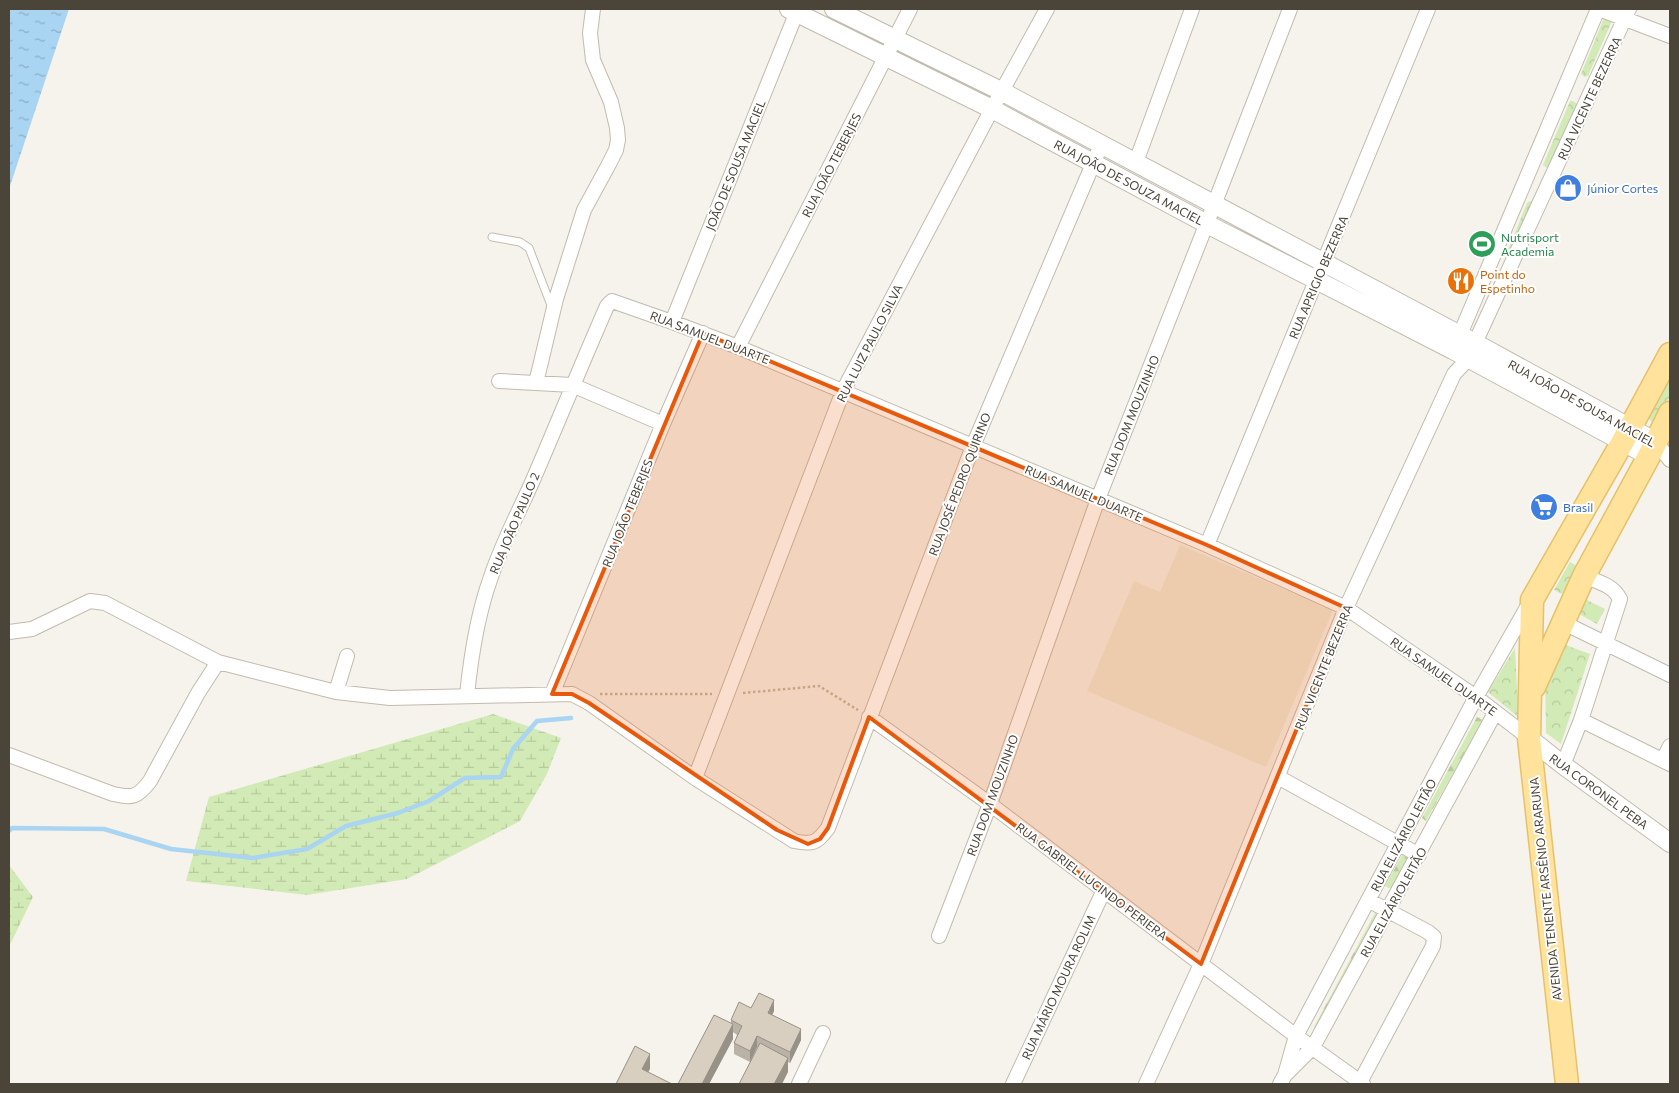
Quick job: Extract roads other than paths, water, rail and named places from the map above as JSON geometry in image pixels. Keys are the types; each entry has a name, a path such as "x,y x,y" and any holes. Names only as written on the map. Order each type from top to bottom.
{"main road":[{"path":"1532,600 1670,354"},
{"path":"1531,694 1584,576 1661,454 1670,413"},
{"name":"AVENIDA TENENTE ARSÊNIO ARARUNA","path":"1532,600 1529,738 1567,1084"}],"street":[{"path":"536,382 553,311 584,210 610,164 618,140 611,102 594,60 590,33 593,9"},
{"name":"RUA JOÃO DE SOUZA MACIEL","path":"834,9 1001,91 1324,262 1464,347"},
{"name":"RUA JOÃO TEBERJES","path":"738,347 910,9"},
{"name":"RUA LUIZ PAULO SILVA","path":"695,778 843,391 1001,91 1047,9"},
{"path":"1136,162 1192,9"},
{"name":"RUA DOM MOUZINHO","path":"939,936 990,804 1098,499 1290,9"},
{"name":"RUA APRIGIO BEZERRA","path":"1207,545 1428,9"},
{"path":"1599,9 1627,14 1670,36"},
{"name":"RUA VICENTE BEZERRA","path":"1146,1084 1201,964 1346,608 1454,374 1599,9"},
{"name":"RUA JOÃO DE SOUZA MACIEL","path":"794,10 992,109 1316,280 1464,347"},
{"name":"JOÃO DE SOUSA MACIEL","path":"672,322 794,10"},
{"name":"RUA VICENTE BEZERRA","path":"1464,347 1627,14"},
{"name":"RUA JOSÉ PEDRO QUIRINO","path":"695,778 794,841 808,844 820,839 828,828 973,446 1101,145"},
{"name":"RUA SAMUEL DUARTE","path":"612,301 738,347 1207,545 1346,608 1476,697 1529,738"},
{"name":"RUA JOÃO PAULO 2","path":"466,695 470,658 490,578 509,529 533,480 572,385 607,306 612,301"},
{"name":"RUA JOÃO TEBERJES","path":"552,694 663,424 703,333"},
{"name":"RUA JOÃO DE SOUSA MACIEL","path":"1464,347 1661,454"},
{"path":"499,381 572,385 663,424"},
{"path":"1563,765 1581,720 1620,599 1617,592 1611,587 1584,576"},
{"name":"RUA ELIZÁRIO LEITÃO","path":"1283,1080 1296,1036 1476,697 1532,600"},
{"path":"9,632 32,630 90,601 105,603 218,662 336,692 390,698 572,694 589,703 695,778"},
{"path":"1562,622 1670,675"},
{"path":"336,692 347,656"},
{"path":"9,755 113,794 128,797 136,796 141,793 150,781 218,662"},
{"name":"RUA ELIZÁRIOLEITÃO","path":"1283,1080 1312,1047 1419,855 1495,712"},
{"name":"RUA GABRIEL LUCINDO PERIERA","path":"869,717 990,804 1360,1083"},
{"path":"1581,720 1666,762 1670,746"},
{"name":"RUA CORONEL PEBA","path":"1529,738 1670,843"},
{"path":"1278,777 1419,855"},
{"name":"RUA MÁRIO MOURA ROLIM","path":"1013,1084 1104,890"},
{"path":"1360,1083 1433,946 1434,937 1368,900"},
{"path":"799,1084 823,1033"}],"lane":[{"path":"492,236 520,242 529,248 553,311"}],"water":[{"path":"9,9 69,9 9,189"}],"waterway":[{"path":"9,831 12,828 104,829 171,849 253,858 307,849 346,826 398,813 429,801 465,778 501,777 513,749 537,721 571,718"}],"place":[{"name":"Júnior Cortes","path":"1568,188"},
{"name":"Nutrisport Academia","path":"1482,244"},
{"name":"Point do Espetinho","path":"1461,281"},
{"name":"Brasil","path":"1544,507"}]}
